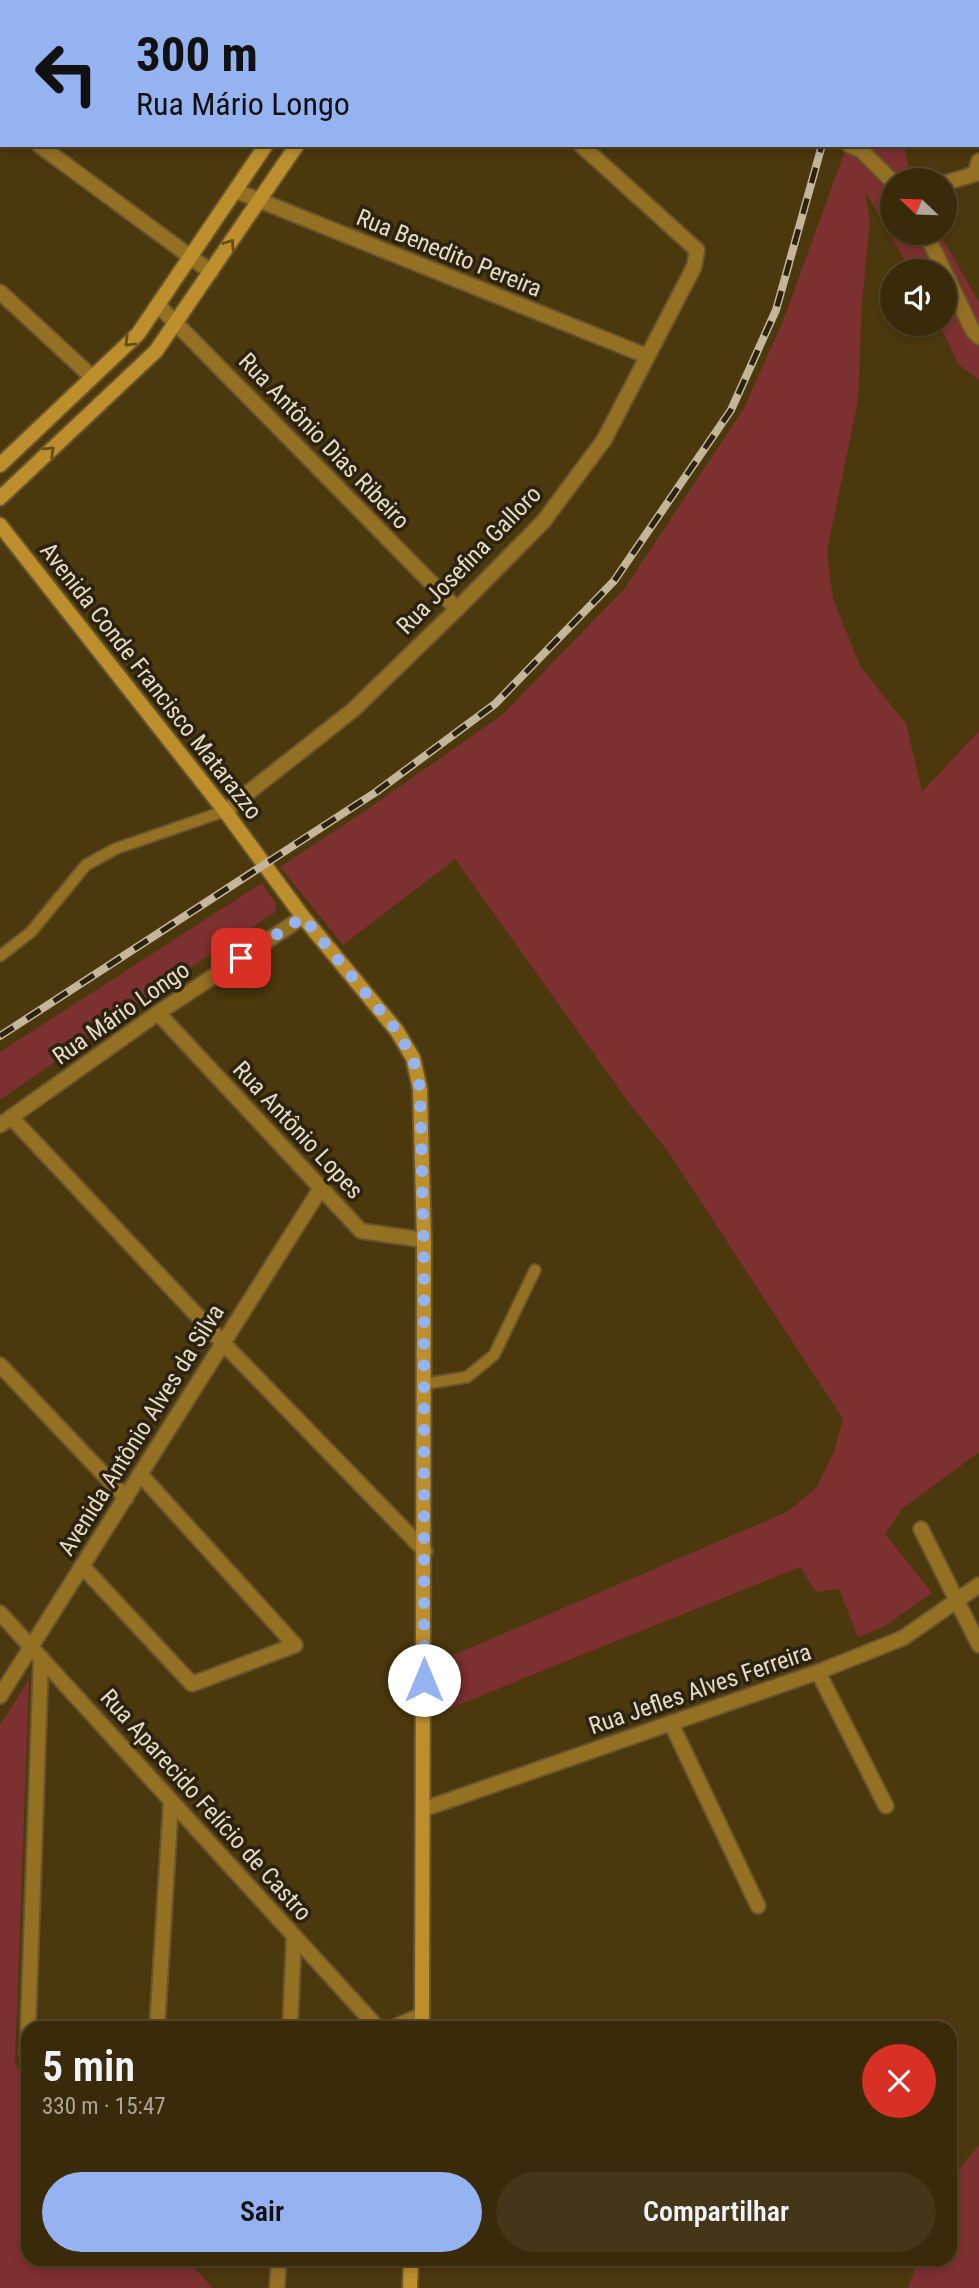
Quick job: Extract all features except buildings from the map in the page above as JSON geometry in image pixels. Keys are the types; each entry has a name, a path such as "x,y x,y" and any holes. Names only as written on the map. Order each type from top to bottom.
{"street":[{"path":"0,465 138,334 264,147"},
{"path":"0,498 156,351 296,147"},
{"name":"Rua Josefina Galloro","path":"225,811 353,710 457,609 542,522 604,440 694,267 696,250 583,147"},
{"path":"858,147 880,169"},
{"path":"53,150 211,272"},
{"path":"957,179 978,171"},
{"name":"Rua Benedito Pereira","path":"236,191 646,356"},
{"path":"0,292 92,377"},
{"path":"957,297 973,331 979,337"},
{"name":"Rua Antônio Dias Ribeiro","path":"158,305 457,609"},
{"name":"Avenida Conde Francisco Matarazzo","path":"0,525 225,811 303,917 397,1031 413,1058 420,1089 424,1240 422,2021"},
{"name":"Rua Mário Longo","path":"6,1121 158,1013 303,917"},
{"name":"Rua Antônio Lopes","path":"158,1013 361,1231 424,1240"},
{"path":"6,1121 425,1551"},
{"name":"Avenida Antônio Alves da Silva","path":"0,1696 36,1652 82,1566 321,1188"},
{"path":"0,1365 125,1497"},
{"path":"82,1566 192,1684 295,1645 140,1474"},
{"path":"921,1529 979,1645"},
{"name":"Rua Jefles Alves Ferreira","path":"424,1809 818,1672 903,1638 979,1585"},
{"name":"Rua Aparecido Felício de Castro","path":"0,1613 372,2021"},
{"path":"28,2021 36,1652"},
{"path":"818,1672 886,1806"},
{"path":"671,1723 758,1906"},
{"path":"157,2021 172,1802"},
{"path":"289,2021 294,1936"},
{"path":"277,2288 279,2266"},
{"path":"410,2288 411,2266"}],"lane":[{"path":"0,956 31,932 86,865 116,849 225,811"},
{"path":"424,1384 467,1377 494,1355 535,1270"}],"shaded area":[{"path":"846,147 904,147 909,168 880,168 880,217 865,191 870,221 862,302 858,400 827,551 833,599 860,666 906,724 922,792 979,731 979,1452 902,1509 885,1534 932,1593 882,1628 858,1637 839,1589 816,1592 800,1567 438,1713 442,1660 787,1512 817,1487 835,1449 843,1419 667,1150 629,1103 455,859 343,945 280,867 502,715 624,589 743,410 783,321"},
{"path":"896,245 946,245 954,259 904,259"},
{"path":"957,264 979,302 979,380 959,365 945,336 957,336"},
{"path":"262,883 276,904 275,912 0,1100 0,1052"},
{"path":"29,1680 15,2064 21,2071 21,2266 193,2266 212,2288 0,2288 0,1725"},
{"path":"979,2145 979,2288 908,2288 916,2266 957,2266 957,2172"}],"railway":[{"path":"0,1036 376,792 495,704 614,581 731,410 776,310 821,147"}],"route":[{"path":"241,958 303,917 397,1031 413,1058 420,1089 424,1240 424,1680"}]}
